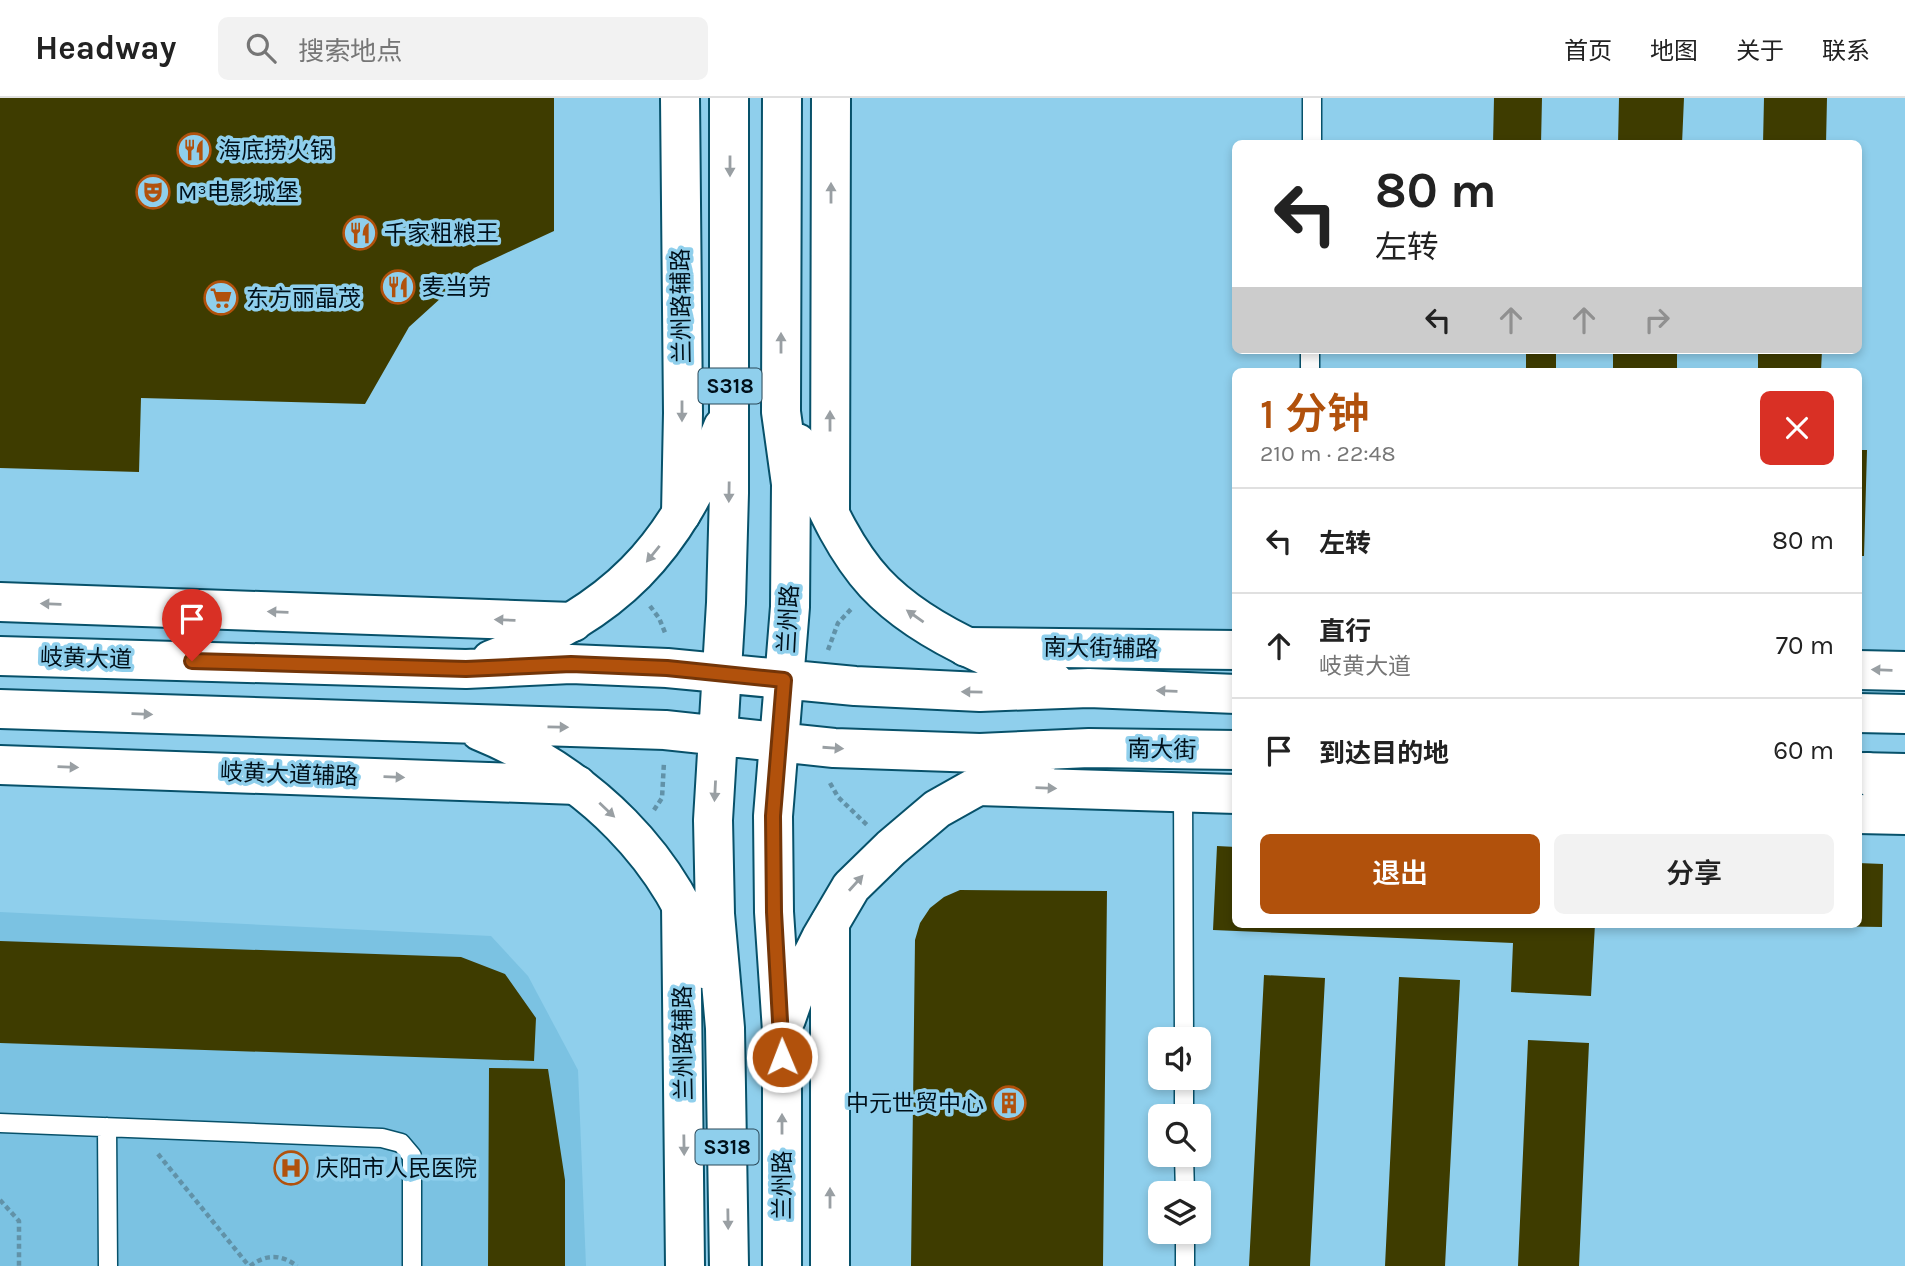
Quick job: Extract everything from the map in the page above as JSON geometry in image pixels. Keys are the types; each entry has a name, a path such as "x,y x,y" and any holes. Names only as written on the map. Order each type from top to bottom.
{"main road":[{"name":"兰州路辅路","path":"680,98 683,413 681,514"},
{"name":"S318","path":"729,98 730,408 726,589 713,820 715,914 725,1028 729,1266"},
{"name":"兰州路","path":"782,98 781,411 791,484 790,607 773,816 773,885 782,1031 782,1266"},
{"path":"830,513 831,98"},
{"path":"466,669 510,653 573,622 608,599 629,581 656,551 681,514 700,481 730,408"},
{"path":"781,411 849,549 875,583 913,616 965,647 1044,679 1089,688 1232,694"},
{"path":"0,602 573,622"},
{"name":"南大街辅路","path":"965,647 1232,650"},
{"name":"岐黄大道","path":"0,656 466,669 571,664 721,673 855,687 980,692 1089,688"},
{"path":"1862,670 1905,671"},
{"path":"0,709 665,730 834,748 980,753 1089,748"},
{"path":"465,725 518,748 577,785 636,838 676,893 704,956 725,1028"},
{"path":"782,1031 799,982 851,887 891,848 937,809 978,786 1036,759 1089,748"},
{"name":"南大街","path":"1089,748 1232,750"},
{"name":"岐黄大道辅路","path":"0,765 577,785"},
{"path":"1863,772 1905,774"},
{"path":"1863,772 1905,808"},
{"path":"978,786 1232,794"},
{"path":"1862,814 1905,815"},
{"name":"兰州路辅路","path":"681,905 685,1266"},
{"path":"830,923 830,1266"}],"lane":[{"path":"1311,140 1312,98"},
{"path":"1183,792 1184,1027"},
{"path":"0,1123 382,1138 401,1143 412,1156 412,1266"},
{"path":"107,1128 108,1266"},
{"path":"1185,1244 1185,1266"}],"path":[{"path":"137,1129 249,1266 268,1256 279,1256 297,1266"},
{"path":"0,1200 19,1221 19,1266"}],"shaded area":[{"name":"庆阳市人民医院","path":"0,912 491,936 528,976 578,1070 586,1266 0,1266"}],"building":[{"name":"东方丽晶茂","path":"0,98 554,98 554,231 474,268 409,327 365,404 141,398 139,472 0,468"},
{"path":"1494,98 1542,98 1541,140 1493,140"},
{"path":"1619,98 1684,98 1682,140 1618,140"},
{"path":"1764,98 1827,98 1826,140 1763,140"},
{"path":"1526,354 1556,354 1556,368 1526,368"},
{"path":"1613,354 1677,354 1677,368 1613,368"},
{"path":"1758,354 1822,354 1821,368 1758,368"},
{"path":"1862,450 1867,450 1864,556"},
{"path":"1217,846 1232,847 1232,928 1595,928 1591,996 1511,992 1513,943 1213,930"},
{"path":"1862,863 1883,864 1882,927 1862,927"},
{"name":"中元世贸中心","path":"960,890 1107,891 1103,1266 911,1266 915,940 920,923 930,908 944,897"},
{"path":"0,941 461,957 505,974 536,1018 534,1061 0,1043"},
{"path":"1264,975 1325,978 1310,1266 1249,1266"},
{"path":"1399,977 1460,980 1445,1266 1385,1266"},
{"path":"1528,1040 1589,1043 1579,1266 1518,1266"},
{"path":"489,1068 548,1069 565,1180 565,1266 488,1266"}],"place":[{"name":"海底捞火锅","path":"194,150"},
{"name":"M³电影城堡","path":"153,192"},
{"name":"千家粗粮王","path":"360,233"},
{"name":"麦当劳","path":"398,287"},
{"name":"东方丽晶茂","path":"221,298"},
{"name":"中元世贸中心","path":"1009,1103"},
{"name":"庆阳市人民医院","path":"291,1168"}],"route":[{"path":"192,661 466,669 571,664 667,668 784,680 773,816 774,912 782,1057"}]}
